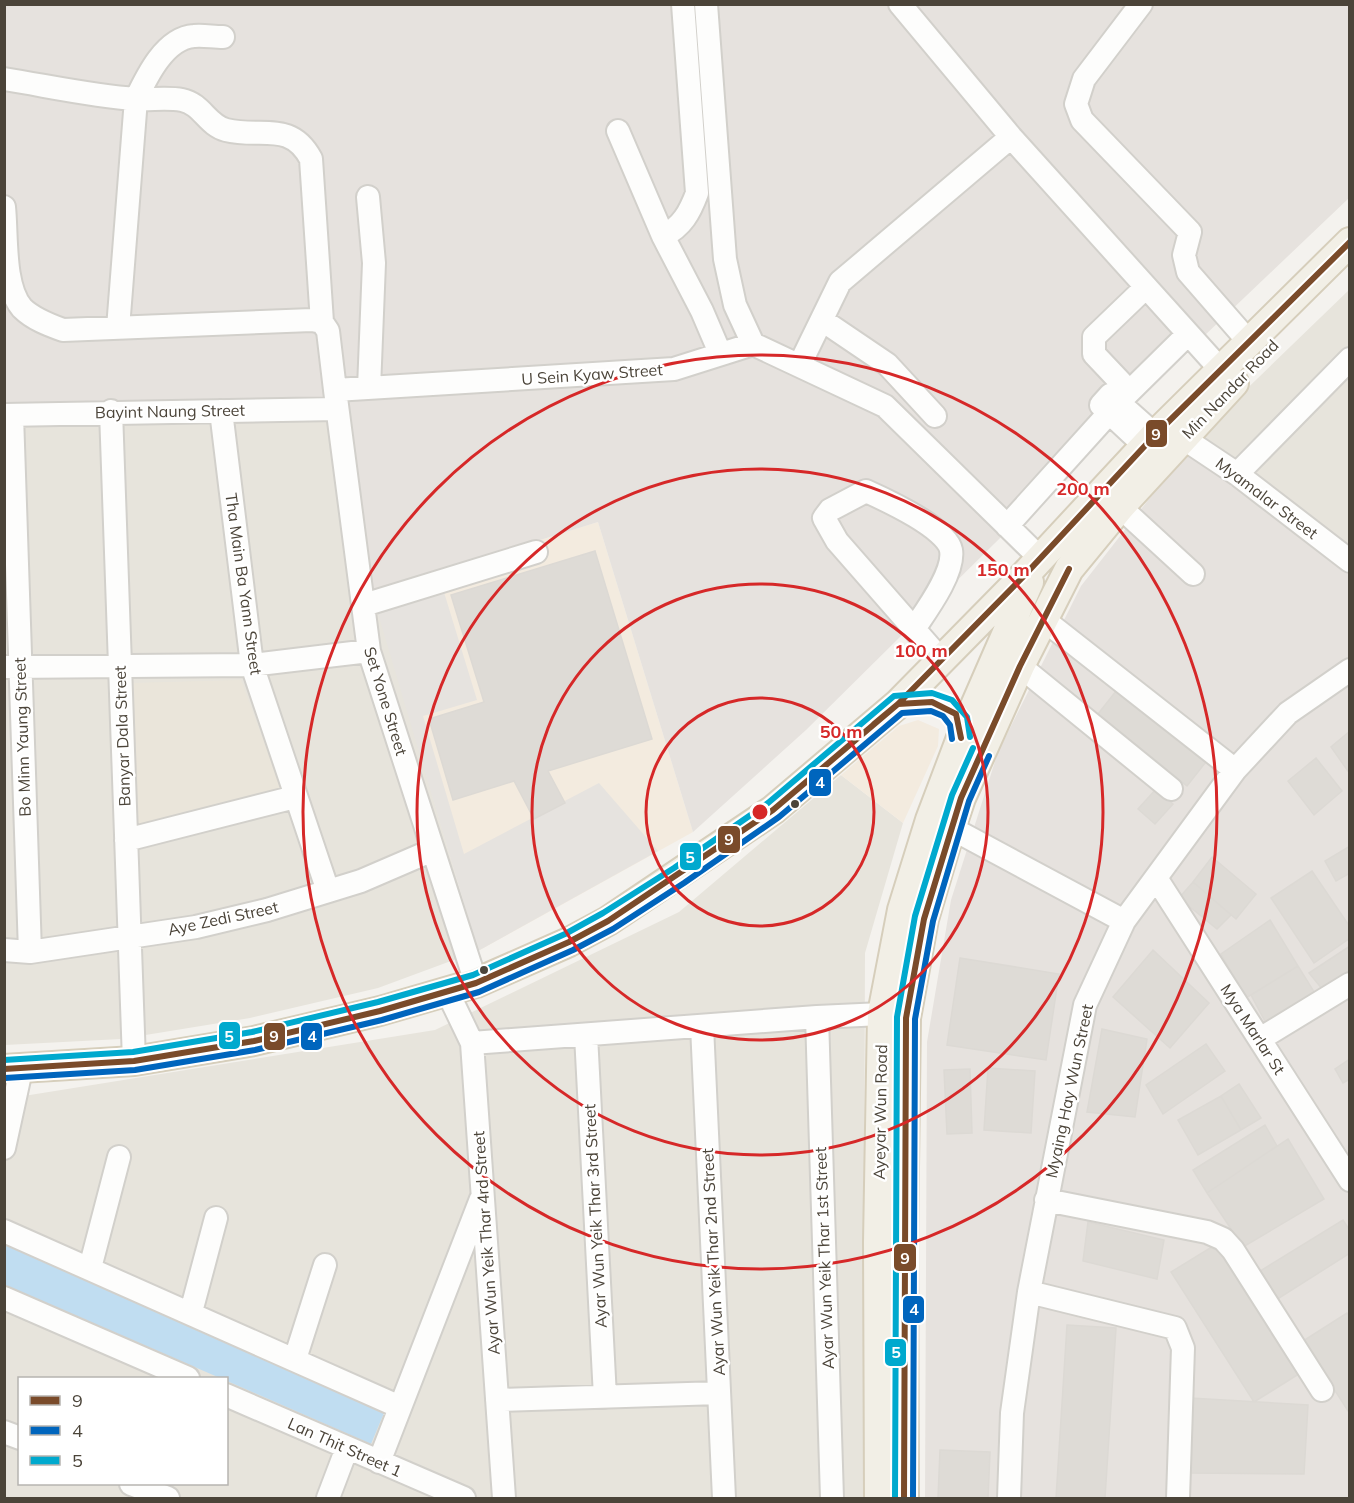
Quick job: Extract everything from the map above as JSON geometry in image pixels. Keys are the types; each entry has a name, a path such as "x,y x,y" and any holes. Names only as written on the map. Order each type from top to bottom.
{"main road":[{"name":"Min Nandar Road","path":"13,1069 134,1060 254,1041 448,993 569,942 608,921 772,810 898,704 1162,435 1221,370 1350,242"},
{"name":"Min Nandar Road","path":"971,745 1020,666 1069,568 1120,507 1162,435 1233,383 1350,268"},
{"path":"971,745 1044,554 1069,568"},
{"name":"Ayeyar Wun Road","path":"904,1498 903,1242 894,1016 951,828 971,745"},
{"name":"Ayeyar Wun Road","path":"879,1498 878,1242 902,910 942,786 971,745"}],"street":[{"path":"663,236 676,230 691,211 697,193 683,4"},
{"path":"706,4 725,259 735,305 753,344 800,364 885,406 1007,526 1044,554"},
{"path":"900,4 1011,136 1221,370"},
{"path":"1141,4 1084,79 1076,104 1082,120 1190,232 1184,255 1188,272 1250,342"},
{"path":"118,328 136,99 147,78 173,42 193,36 223,37"},
{"name":"Set Yone Street","path":"4,80 136,99 181,100 195,104 217,127 234,132 290,135 303,144 310,159 322,322 328,330 369,651 476,983"},
{"path":"618,131 663,236 702,311 720,353"},
{"path":"800,364 840,282 1011,136"},
{"path":"368,197 374,263 369,388"},
{"path":"4,207 10,284 22,307 39,320 63,330 312,320 322,322"},
{"name":"Myamalar Street","path":"1146,287 1094,337 1092,346 1094,354 1119,402 1162,435 1237,474 1350,561"},
{"path":"822,320 887,364 934,416"},
{"path":"1007,526 1119,402 1188,334"},
{"name":"U Sein Kyaw Street","path":"336,400 369,388 674,369 753,344"},
{"path":"1237,474 1350,359"},
{"name":"Bayint Naung Street","path":"8,415 111,411 221,411 336,400"},
{"name":"Banyar Dala Street","path":"111,411 134,1060"},
{"name":"Tha Main Ba Yann Street","path":"221,411 252,665 328,891"},
{"name":"Bo Minn Yaung Street","path":"8,415 12,667 30,952"},
{"path":"914,628 948,569 952,552 948,540 896,504 866,491 830,510 824,518 837,541 942,661"},
{"path":"1120,507 1193,574"},
{"path":"364,605 536,552"},
{"path":"1044,620 1235,770"},
{"path":"12,667 252,665 369,651"},
{"path":"1020,666 1172,789"},
{"name":"Myaing Hay Wun Street","path":"1009,1498 1012,1413 1029,1292 1085,1005 1124,921 1235,770 1288,713 1350,670"},
{"path":"126,840 295,797"},
{"path":"951,828 1124,921"},
{"name":"Aye Zedi Street","path":"4,950 30,952 129,935 196,927 267,910 361,881 433,850"},
{"name":"Mya Marlar St","path":"1156,878 1350,1180"},
{"path":"1260,1039 1350,984"},
{"name":"Ayar Wun Yeik Thar 4rd Street","path":"448,993 472,1043 504,1498"},
{"path":"472,1043 817,1017 894,1016"},
{"name":"Ayar Wun Yeik Thar 1st Street","path":"817,1017 832,1498"},
{"name":"Ayar Wun Yeik Thar 2nd Street","path":"702,1026 724,1498"},
{"name":"Ayar Wun Yeik Thar 3rd Street","path":"586,1035 605,1397"},
{"path":"4,1148 13,1069"},
{"path":"90,1268 118,1157"},
{"path":"379,1462 483,1192"},
{"path":"1046,1200 1208,1232 1223,1239 1233,1250 1322,1390"},
{"path":"191,1312 216,1218"},
{"path":"4,1231 191,1312 400,1407"},
{"path":"295,1359 325,1265"},
{"path":"1029,1292 1175,1328 1183,1348 1178,1498"},
{"path":"4,1298 187,1377"},
{"path":"497,1400 719,1393"},
{"name":"Lan Thit Street 1","path":"228,1396 464,1498"},
{"path":"328,1498 347,1448"},
{"path":"134,1485 168,1498"}],"path":[{"path":"898,704 932,702 948,708 959,721 971,745"}],"shaded area":[{"path":"4,5 1349,5 1349,198 1203,337 806,730 693,832 598,522 373,592 348,400 5,403"},
{"path":"1349,290 1349,548 1199,435"},
{"path":"348,400 373,592 478,951 378,988 250,1018 121,1039 5,1045 5,403"},
{"path":"1199,435 1349,548 1349,1498 925,1498 927,1042 951,900 998,752 1081,586"},
{"path":"598,522 693,832 478,951 373,592"},
{"path":"443,589 477,700 423,716 464,854 599,783 658,851 478,951 377,610"},
{"path":"241,680 281,788 135,827 130,683"},
{"path":"918,720 939,729 938,746 903,823 841,775 899,726"},
{"path":"841,775 903,823 865,953 863,1498 5,1498 5,1099 435,1030 679,912"}],"water":[{"path":"5,1243 384,1413 371,1444 228,1381 228,1377 218,1377 5,1285"}],"building":[{"path":"595,551 652,739 548,771 565,803 534,819 514,781 453,800 429,719 484,702 451,595"},
{"path":"1120,686 1209,758 1187,786 1098,714"},
{"path":"1350,731 1350,774 1331,747"},
{"path":"1316,758 1342,791 1314,815 1288,781"},
{"path":"1156,789 1173,804 1155,824 1138,809"},
{"path":"1350,846 1350,873 1336,881 1325,861"},
{"path":"1212,857 1256,894 1236,919 1193,882"},
{"path":"1312,871 1350,927 1350,938 1314,963 1271,898"},
{"path":"1193,882 1231,915 1217,929 1179,898"},
{"path":"1270,920 1298,966 1246,998 1221,954"},
{"path":"1350,946 1350,973 1323,990 1309,973"},
{"path":"1153,950 1209,1003 1170,1048 1113,997"},
{"path":"960,958 1059,974 1046,1060 947,1045"},
{"path":"1298,966 1316,995 1267,1025 1251,995"},
{"path":"1102,1029 1147,1039 1135,1117 1087,1112"},
{"path":"1206,1044 1225,1071 1163,1114 1146,1085"},
{"path":"1350,1059 1350,1079 1343,1083 1335,1069"},
{"path":"988,1068 1035,1071 1031,1133 984,1130"},
{"path":"970,1069 972,1133 947,1134 944,1070"},
{"path":"1239,1084 1261,1118 1241,1130 1221,1096"},
{"path":"1221,1096 1241,1130 1198,1155 1178,1120"},
{"path":"1265,1125 1277,1146 1207,1193 1193,1170"},
{"path":"1288,1139 1324,1199 1243,1247 1207,1193"},
{"path":"1343,1220 1350,1231 1350,1253 1276,1300 1257,1273"},
{"path":"1088,1222 1164,1240 1157,1279 1083,1261"},
{"path":"1215,1245 1302,1372 1254,1402 1171,1272"},
{"path":"1347,1313 1350,1317 1350,1414 1303,1341"},
{"path":"1067,1325 1116,1328 1105,1498 1056,1498"},
{"path":"1190,1398 1308,1405 1304,1474 1189,1473"},
{"path":"940,1450 990,1452 988,1498 938,1498"}],"transit line":[{"name":"9","path":"4,1069 134,1061 254,1041 380,1011 476,983 569,942 608,921 773,810 898,704 1022,578 1155,435 1350,242"},
{"name":"9","path":"904,1498 906,1018 924,919 961,798 1020,666 1069,569"},
{"name":"5","path":"4,1060 133,1052 252,1032 378,1002 473,975 565,934 674,868 768,803 894,696 932,693 952,700 967,717 970,737"},
{"name":"9","path":"874,724 898,704 932,702 956,714 961,738"},
{"name":"4","path":"5,1078 135,1070 255,1050 382,1020 479,992 573,950 613,929 684,883 779,817 902,713 931,711 943,716 950,725 952,739"},
{"name":"5","path":"895,1498 897,1017 915,916 952,795 973,748"},
{"name":"4","path":"913,1498 915,1019 933,921 969,801 989,756"}]}
